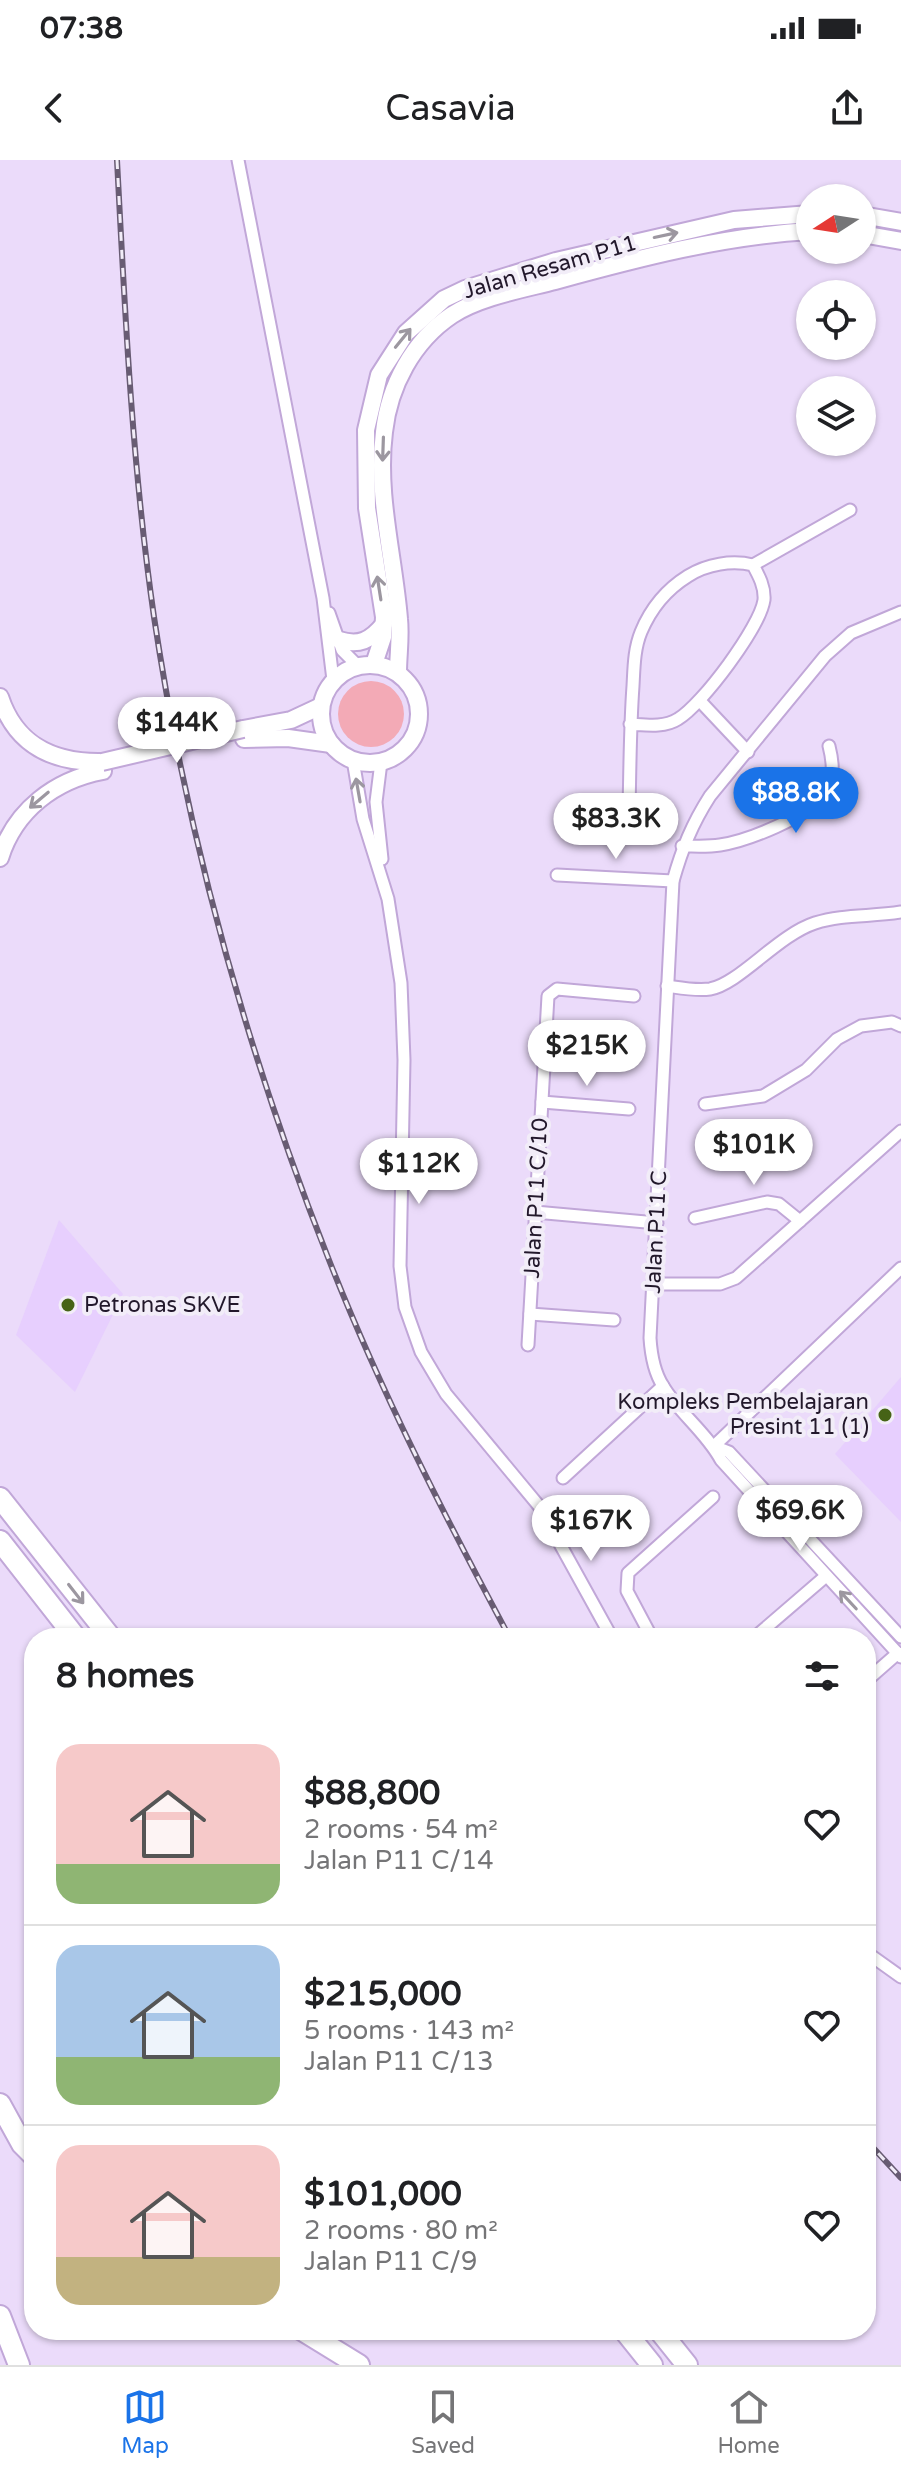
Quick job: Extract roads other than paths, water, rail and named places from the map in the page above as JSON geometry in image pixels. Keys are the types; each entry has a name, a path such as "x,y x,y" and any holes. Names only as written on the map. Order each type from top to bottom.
{"highway":[{"path":"0,1498 103,1628"},
{"path":"0,1541 68,1628"},
{"path":"0,2104 24,2146"},
{"path":"0,2316 19,2365"},
{"path":"318,2340 359,2365"},
{"path":"632,2340 652,2365"},
{"path":"667,2340 687,2365"}],"main road":[{"name":"Jalan Resam P11","path":"365,664 383,637 384,624 367,508 366,430 379,375 399,343 424,315 444,299 465,289 556,261 734,220 796,215"},
{"path":"876,218 901,222"},
{"name":"Jalan Resam P11","path":"398,673 400,621 384,506 384,432 396,383 420,345 453,314 515,291 636,259 737,237 796,232"},
{"path":"876,237 901,241"},
{"path":"339,640 353,644 365,641 384,624"},
{"path":"365,664 398,673 416,695 418,723 414,737 406,748 381,762 353,760 331,744 322,726 321,706 333,680 365,664"},
{"path":"0,697 5,711 20,733 47,753 64,760 103,766"},
{"path":"0,858 12,829 41,797 73,779 103,766 244,734 291,720 321,706"},
{"path":"244,734 331,744"}],"street":[{"path":"238,160 323,598 333,680"},
{"path":"629,809 630,724 636,648 651,612 664,594 680,581 705,568 742,562 753,565 850,510"},
{"path":"630,724 668,724 679,719 700,701 729,664 759,615 764,601 763,587 753,565"},
{"path":"323,598 346,656 365,664"},
{"name":"Jalan P11 C","path":"874,1628 721,1460 714,1446 663,1386 651,1354 673,881 682,846 710,796 825,656 851,633 901,612"},
{"path":"700,701 748,752"},
{"path":"682,846 715,846 734,842 802,813 826,793 834,764 829,746"},
{"path":"353,760 363,819 384,880"},
{"path":"381,762 376,802 384,880 401,983 404,1060 400,1266 405,1307 421,1352 446,1394 539,1506 606,1628"},
{"path":"557,875 673,881"},
{"path":"667,986 713,989 783,938 813,923 844,916 901,912"},
{"name":"Jalan P11 C/10","path":"528,1345 548,996 557,989 634,996"},
{"path":"705,1104 763,1096 806,1070 837,1039 861,1026 892,1022 901,1026"},
{"path":"542,1102 629,1109"},
{"path":"653,1284 729,1282 901,1131"},
{"path":"695,1218 767,1202 779,1204 800,1221"},
{"path":"535,1212 657,1223"},
{"path":"714,1446 901,1268"},
{"path":"530,1314 614,1320"},
{"path":"563,1478 663,1386"},
{"name":"Jalan P11 C","path":"714,1446 729,1452 901,1637"},
{"path":"647,1628 627,1591 628,1573 713,1497"},
{"path":"766,1628 826,1576"},
{"name":"Jalan P11 C","path":"876,1630 899,1655"},
{"path":"876,1673 899,1655"},
{"path":"876,1959 901,1977"}],"railway":[{"path":"117,160 126,332 146,560 184,781 223,943 246,1024 299,1182 349,1309 414,1452 505,1628"},
{"path":"876,2151 901,2178"}],"place":[{"name":"Petronas SKVE","path":"68,1305"},
{"name":"Kompleks Pembelajaran Presint 11 (1)","path":"885,1415"}]}
